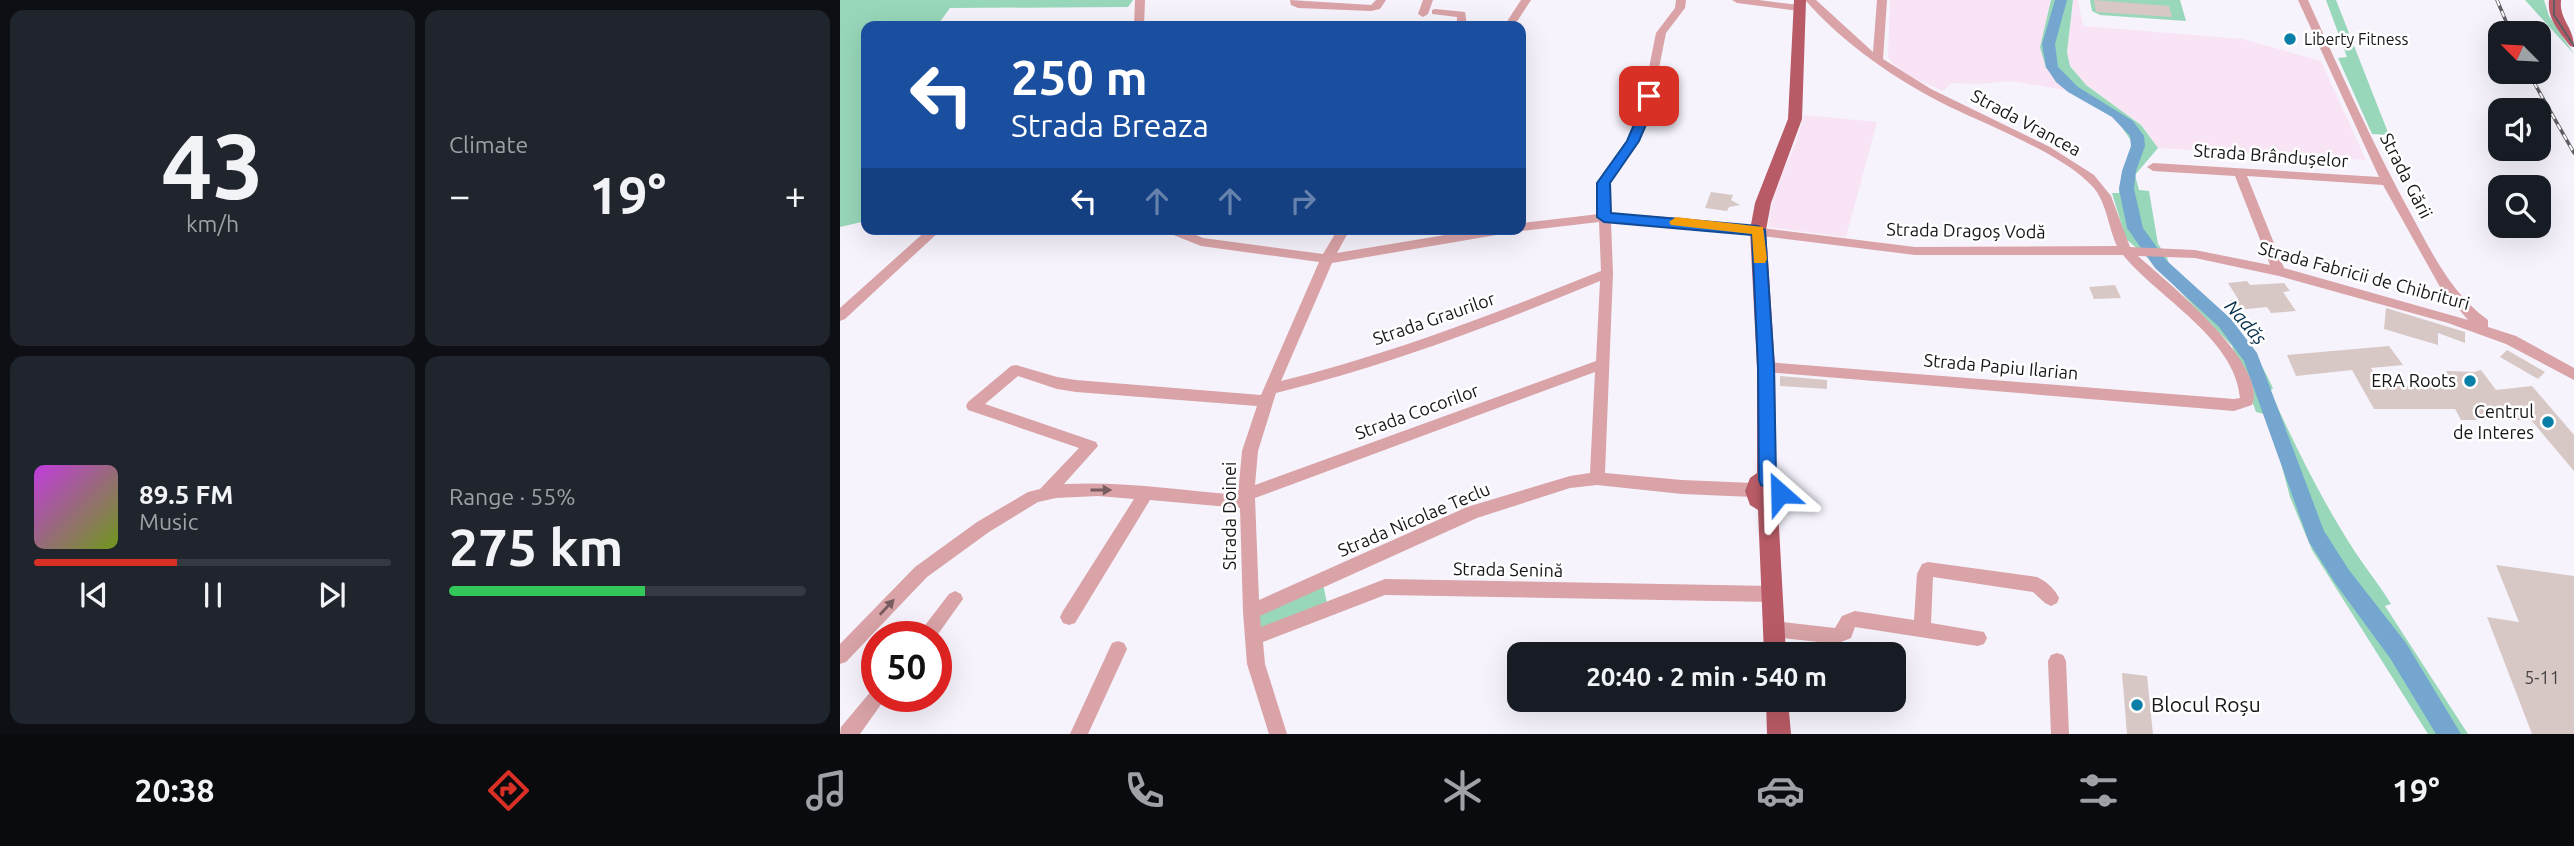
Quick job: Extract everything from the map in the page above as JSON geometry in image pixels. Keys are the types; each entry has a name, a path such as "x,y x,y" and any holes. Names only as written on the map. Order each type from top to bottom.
{"main road":[{"path":"2556,0 2555,13 2574,43"},
{"path":"1775,642 1763,491 1766,367 1758,230 1763,202 1795,119 1803,3"},
{"path":"1778,712 1779,734"}],"street":[{"path":"1139,21 1140,0"},
{"path":"1295,0 1294,3 1298,5 1371,8 1379,5 1381,0"},
{"path":"1423,14 1428,0"},
{"path":"1597,479 1606,273 1604,183 1633,141 1645,113 1658,42 1681,0"},
{"path":"1737,0 1803,3"},
{"path":"1878,60 1882,0"},
{"name":"Strada Gării","path":"2303,0 2387,181 2452,297 2470,315 2511,340"},
{"path":"1512,21 1525,1"},
{"name":"Strada Vrancea","path":"1803,3 1878,60 1928,92 2051,153 2101,188 2128,249 2223,344 2236,365 2248,395 2247,401 2234,405"},
{"path":"1435,12 1462,14 1462,21"},
{"path":"2561,26 2574,37"},
{"name":"Strada Brândușelor","path":"2153,167 2387,181"},
{"path":"2239,172 2279,271"},
{"name":"Strada Dragoș Vodă","path":"1526,226 1604,217 1758,230 1915,251 2128,249"},
{"path":"840,317 929,235"},
{"path":"1186,235 1211,244 1327,259 1472,235"},
{"name":"Strada Doinei","path":"1278,734 1264,697 1253,638 1246,498 1250,451 1268,395 1327,259 1341,235"},
{"name":"Strada Fabricii de Chibrituri","path":"2128,249 2210,256 2279,271 2428,312 2511,340 2574,375"},
{"name":"Strada Graurilor","path":"1046,493 1091,446 973,407 1016,370 1076,386 1268,395 1505,315 1606,273"},
{"name":"Strada Cocorilor","path":"840,656 911,581 941,557 1019,504 1046,493 1098,489 1246,498 1602,364"},
{"name":"Strada Papiu Ilarian","path":"1766,367 2234,405"},
{"name":"Strada Nicolae Teclu","path":"1251,612 1473,512 1558,485 1597,479 1636,484 1763,491"},
{"path":"1069,617 1147,492"},
{"path":"1922,629 1927,569 2037,585 2051,598"},
{"name":"Strada Senină","path":"1253,638 1385,587 1772,594"},
{"path":"938,621 956,599"},
{"path":"1774,629 1836,636 1842,635 1848,622 1855,619 1978,638"},
{"path":"1079,734 1118,649"},
{"path":"2057,662 2060,734"},
{"path":"848,734 865,712"}],"shaded area":[{"path":"1890,0 2051,0 2040,47 2052,76 2070,91 2011,81 1951,83 1943,91 1914,78 1894,65 1888,57"},
{"path":"2073,0 2078,0 2083,26 2243,39 2321,61 2366,160 2158,148 2141,124 2086,85 2070,66 2067,52"},
{"path":"1804,115 1877,122 1846,237 1768,227 1774,193 1796,142"}],"green space":[{"path":"840,0 1133,0 1128,7 950,8 941,21 861,21 861,222 840,227"},
{"path":"2051,0 2073,0 2067,52 2070,66 2086,85 2141,125 2158,148 2135,175 2139,190 2149,191 2158,244 2169,265 2255,352 2273,388 2270,391 2324,501 2350,545 2391,604 2385,606 2468,734 2428,734 2312,550 2290,497 2275,441 2264,414 2256,412 2232,346 2148,258 2126,239 2112,193 2119,193 2132,142 2116,119 2070,91 2046,68 2040,47"},
{"path":"2090,0 2180,0 2186,21 2100,15 2092,11"},
{"path":"2326,0 2336,0 2389,135 2372,134 2338,58 2347,57"},
{"path":"2525,0 2544,0 2549,16 2574,54 2552,30 2552,21 2544,21"},
{"path":"1323,584 1327,603 1258,631 1256,615"}],"building":[{"path":"2094,0 2169,6 2172,17 2096,12"},
{"path":"1711,192 1733,195 1731,200 1740,205 1729,207 1727,211 1705,208"},
{"path":"2247,281 2250,285 2284,283 2290,291 2283,292 2296,311 2271,313 2267,307 2236,310 2230,300 2238,299 2228,283"},
{"path":"2115,285 2121,298 2094,299 2089,287"},
{"path":"2386,308 2465,332 2465,343 2438,333 2438,345 2384,329"},
{"name":"ERA Roots","path":"2389,346 2403,365 2371,368 2382,386 2454,385 2446,371 2481,370 2496,390 2532,386 2574,435 2574,471 2531,420 2461,420 2455,409 2374,409 2352,370 2296,376 2287,355"},
{"path":"2507,350 2545,372 2538,379 2500,357"},
{"path":"1780,376 1827,380 1827,389 1780,386"},
{"path":"2496,565 2574,576 2574,734 2532,734 2487,617 2519,622"},
{"name":"Blocul Roșu","path":"2122,673 2147,676 2153,734 2127,734"}],"waterway":[{"name":"Nadăș","path":"2061,0 2048,44 2052,67 2073,89 2116,115 2128,124 2137,136 2138,146 2129,171 2127,189 2135,228 2160,264 2225,323 2251,358 2316,536 2398,651 2449,734"}],"tram line":[{"path":"2554,0 2554,15 2574,46"}],"railway":[{"path":"2497,0 2506,21"},
{"path":"2535,84 2574,153"}],"slow traffic":[{"path":"1676,222 1758,230 1760,259"}],"place":[{"name":"Liberty Fitness","path":"2290,39"},
{"name":"ERA Roots","path":"2470,381"},
{"name":"Centrul de Interes","path":"2548,422"},
{"name":"Blocul Roșu","path":"2137,705"}],"route":[{"path":"1649,96 1633,141 1606,176 1604,217 1758,230 1766,367 1768,480 1776,483 1780,493"}]}
